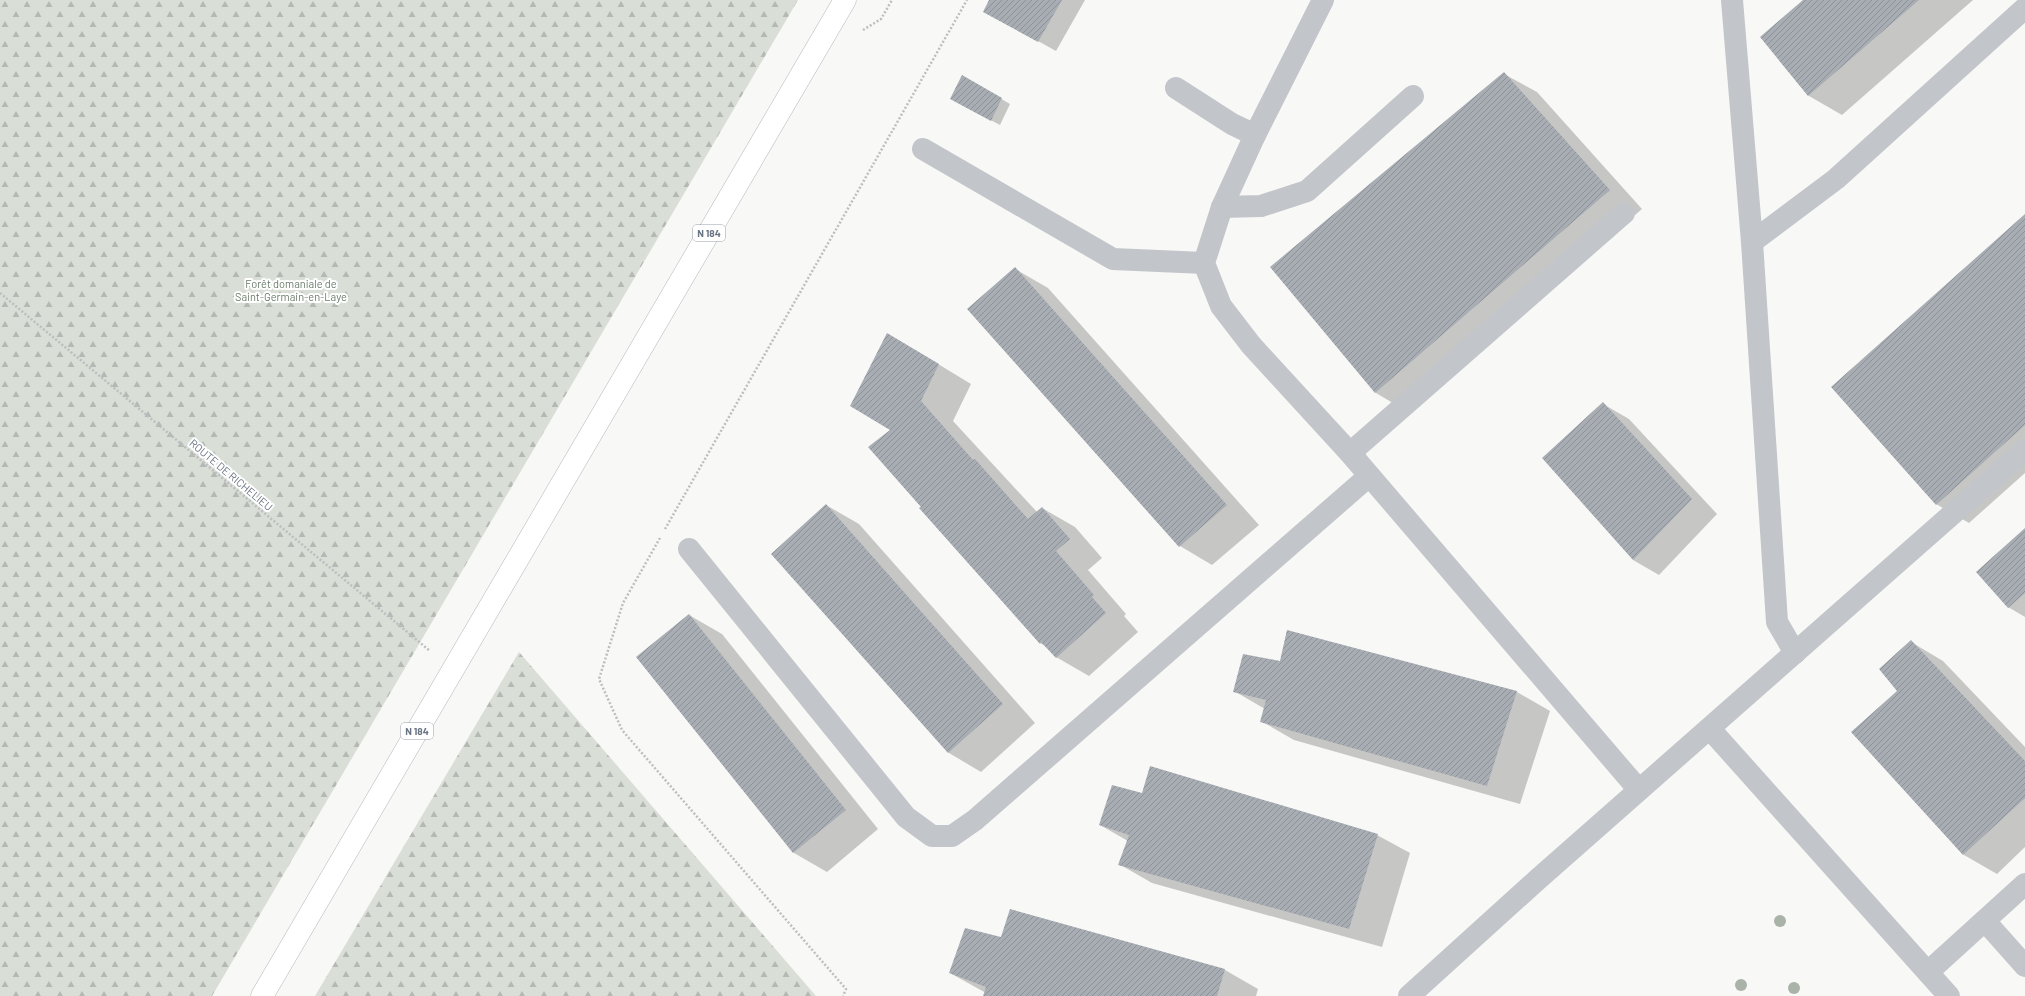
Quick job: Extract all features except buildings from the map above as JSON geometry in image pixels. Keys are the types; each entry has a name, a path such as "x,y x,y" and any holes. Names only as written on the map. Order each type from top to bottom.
{"main road":[{"name":"N 184","path":"262,996 845,0"}],"lane":[{"path":"1323,0 1255,135 1222,207 1204,263 1221,306 1251,345 1350,453 1639,790"},
{"path":"1732,0 1752,242 1777,622 1795,653"},
{"path":"1752,242 1836,179 2025,8"},
{"path":"1176,88 1232,124 1255,135"},
{"path":"1222,207 1261,206 1307,191 1413,96"},
{"path":"923,149 1113,258 1204,263"},
{"path":"1350,453 1624,213"},
{"path":"1409,996 1639,790 2025,450"},
{"path":"689,549 906,817 932,836 952,836 974,820 1369,476"},
{"path":"1710,728 1949,996"},
{"path":"1928,972 2025,884"},
{"path":"1985,921 2025,966"}],"path":[{"path":"843,996 846,989 622,730 599,679 623,603 967,0"},
{"name":"ROUTE DE RICHELIEU","path":"0,293 453,670"}],"green space":[{"name":"Forêt domaniale de Saint-Germain-en-Laye","path":"0,0 798,0 212,996 0,996"},
{"path":"519,652 816,996 315,996"}]}
